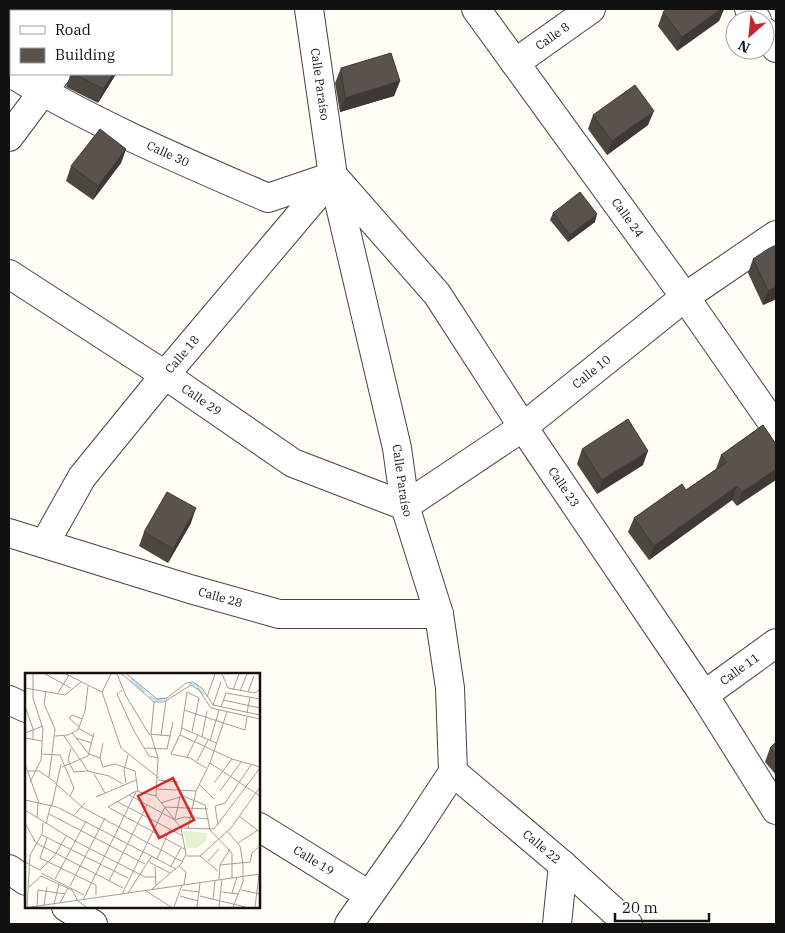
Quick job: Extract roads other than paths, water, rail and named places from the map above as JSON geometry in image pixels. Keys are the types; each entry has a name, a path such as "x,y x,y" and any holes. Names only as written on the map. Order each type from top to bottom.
{"street":[{"name":"Calle Paraíso","path":"309,9 333,176 397,448 405,506 439,614 450,688 453,772"},
{"name":"Calle 24","path":"476,9 685,297 776,428"},
{"name":"Calle 8","path":"515,63 591,9"},
{"name":"Calle 30","path":"20,75 49,83 147,145 268,198 333,176"},
{"path":"9,137 49,83"},
{"name":"Calle 18","path":"45,543 82,478 165,375 333,176"},
{"name":"Calle 23","path":"333,176 437,294 523,427 704,695 776,810"},
{"name":"Calle 10","path":"405,506 523,427 685,297 776,235"},
{"name":"Calle 29","path":"9,274 165,375 293,463 405,506"},
{"name":"Calle 28","path":"9,533 190,589 279,614 439,614"},
{"name":"Calle 11","path":"704,695 776,643"},
{"path":"9,700 25,708"},
{"path":"349,924 453,772"},
{"name":"Calle 22","path":"453,772 563,865 628,924"},
{"name":"Calle 19","path":"260,828 369,895"},
{"path":"557,924 563,865"},
{"path":"9,869 25,880"},
{"path":"68,908 93,924"}]}
